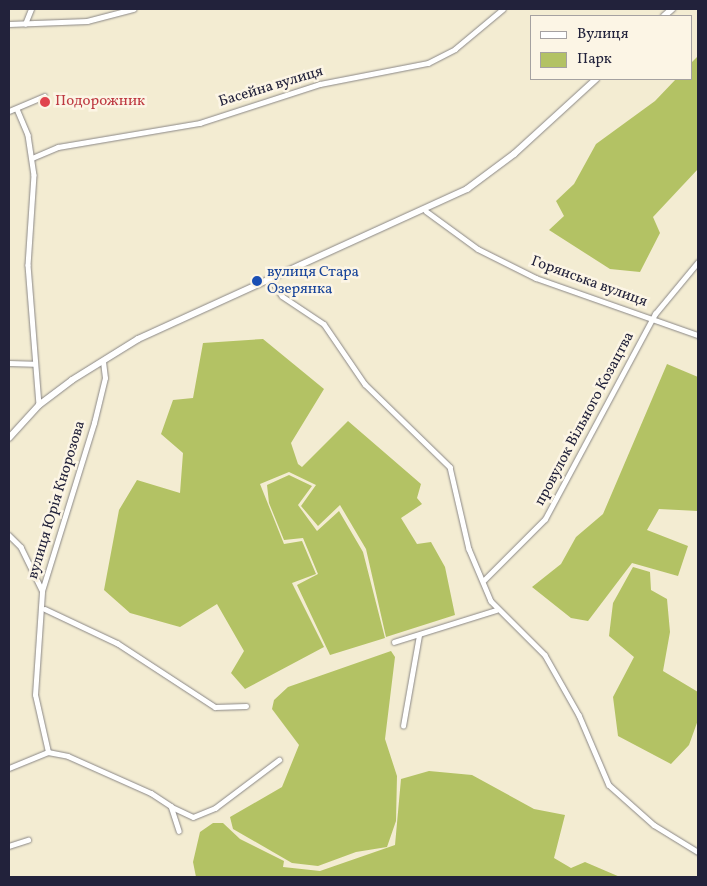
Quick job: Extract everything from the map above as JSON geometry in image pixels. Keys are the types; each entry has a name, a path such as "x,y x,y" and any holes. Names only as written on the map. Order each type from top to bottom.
{"main road":[{"path":"9,438 40,405 103,361 176,320 271,280 426,210 467,189 514,154 595,80"}],"street":[{"path":"25,24 31,9"},
{"path":"9,24 87,21 133,9"},
{"name":"Басейна вулиця","path":"32,158 58,147 200,123 320,84 428,63 455,49 503,9"},
{"path":"9,110 17,109 44,96"},
{"path":"17,109 32,158 28,265 33,364 40,405"},
{"name":"Горянська вулиця","path":"426,210 478,249 536,278 698,335"},
{"name":"провулок Вільного Козацтва","path":"484,580 545,519 653,318 698,262"},
{"path":"271,280 282,296 324,324 365,384 450,467 469,549 496,610 545,655 579,715 609,784 654,825 698,852"},
{"name":"вулиця Юрія Кнорозова","path":"48,752 35,695 45,609 42,591 94,423 105,378 103,361"},
{"path":"9,364 33,364"},
{"path":"9,535 21,547 42,591"},
{"path":"45,609 117,643 215,707 246,706"},
{"path":"394,642 496,610"},
{"path":"403,726 420,635"},
{"path":"9,768 48,752 77,760 194,817 215,808 279,760"},
{"path":"171,806 179,831"},
{"path":"9,846 28,840"}],"green space":[{"path":"698,56 698,169 653,217 660,233 640,272 610,269 549,230 564,216 556,201 574,184 596,144 655,101 675,80 692,80 692,62"},
{"path":"263,339 324,389 291,443 298,464 302,467 348,421 421,484 417,498 422,504 401,518 417,544 431,542 445,567 455,615 386,637 366,549 340,505 318,526 301,506 316,485 289,472 260,484 284,544 302,541 316,574 292,583 324,647 245,689 231,673 244,651 217,604 180,627 130,613 104,590 119,510 137,480 180,493 183,453 161,434 173,400 193,398 203,343"},
{"path":"667,364 698,377 698,511 659,509 647,530 688,546 678,576 632,563 588,621 571,618 532,587 561,564 576,537 603,514"},
{"path":"289,475 312,486 298,505 317,531 339,511 363,552 385,638 330,655 297,585 318,574 303,538 284,540 269,503 267,485"},
{"path":"633,567 650,572 651,590 667,599 670,632 663,671 698,692 698,720 689,745 671,764 618,736 613,697 634,657 609,636 613,603"},
{"path":"391,651 395,657 385,739 397,776 396,821 387,847 356,852 318,866 292,863 233,829 230,817 282,787 299,745 272,709 274,700 288,687"},
{"path":"429,771 472,775 534,809 565,815 554,858 571,868 585,862 620,877 196,877 193,862 200,832 213,823 223,823 240,839 284,861 283,867 320,871 395,845 401,779"}],"place":[{"name":"Подорожник","path":"45,102"},
{"name":"вулиця Стара Озерянка","path":"257,281"}]}
